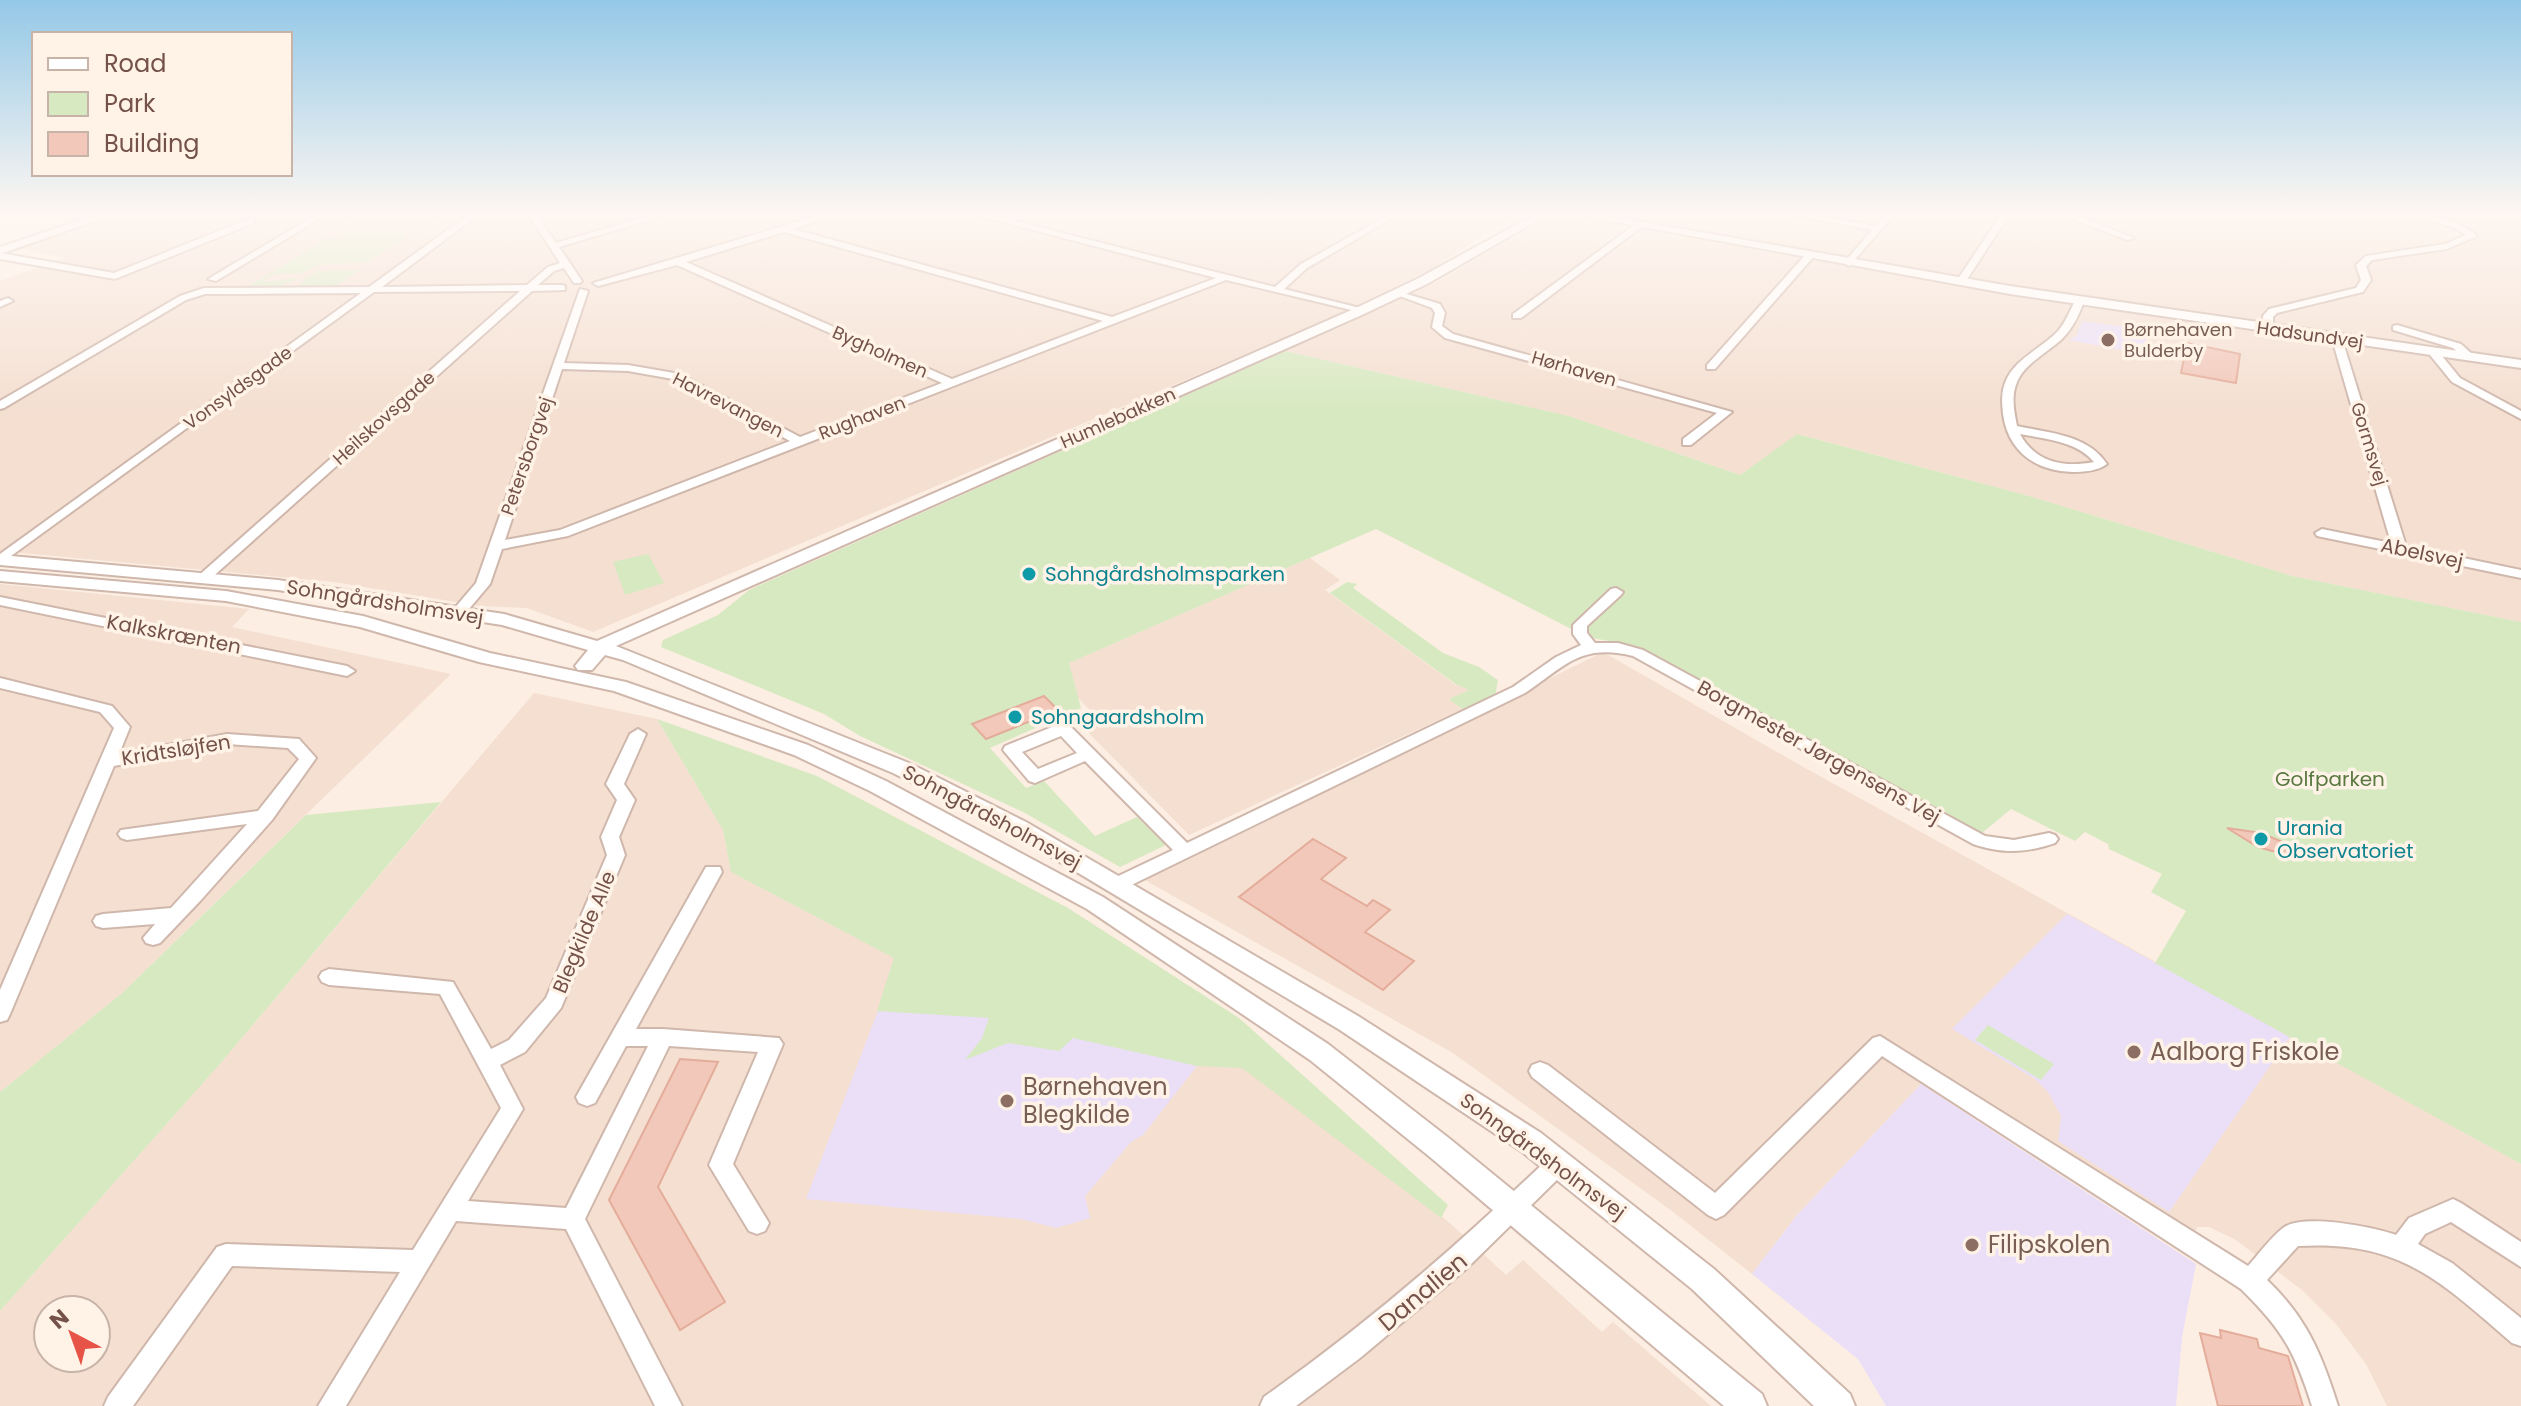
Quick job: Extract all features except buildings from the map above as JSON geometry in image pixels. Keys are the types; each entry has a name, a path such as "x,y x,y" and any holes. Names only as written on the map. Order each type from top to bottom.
{"street":[{"name":"Vonsyldsgade","path":"0,560 385,281"},
{"name":"Heilskovsgade","path":"204,577 538,281"},
{"path":"577,281 580,286"},
{"path":"0,406 183,298 204,291 526,291 607,281"},
{"name":"Bygholmen","path":"719,281 952,383"},
{"path":"969,281 1114,321"},
{"name":"Rughaven","path":"495,546 563,533 1217,281"},
{"path":"1240,281 1360,311"},
{"path":"1277,290 1288,281"},
{"name":"Humlebakken","path":"590,673 610,649 723,593 1423,281"},
{"path":"1517,316 1565,281"},
{"path":"1711,367 1785,281"},
{"name":"Hadsundvej","path":"1953,281 2521,364"},
{"path":"2268,329 2268,316 2273,311 2360,290 2366,281"},
{"name":"Petersborgvej","path":"458,613 483,584 559,366 580,286"},
{"name":"Hørhaven","path":"1400,293 1436,306 1440,313 1437,327 1449,336 1726,412 1687,442"},
{"path":"2011,428 2081,446 2093,451 2101,464 2071,468 2031,457 2011,428 2006,402 2010,380 2025,359 2065,334 2079,301"},
{"path":"2397,328 2457,346 2470,357"},
{"name":"Gormsvej","path":"2337,339 2400,549"},
{"path":"2434,353 2456,380 2517,412"},
{"name":"Havrevangen","path":"559,366 655,370 676,376 800,442"},
{"name":"Abelsvej","path":"2322,533 2521,574"},
{"name":"Sohngårdsholmsvej","path":"0,560 204,577 504,620 610,649 788,719 901,768 1018,827 1119,884 1287,989 1349,1023 1560,1162 1703,1279 1838,1406"},
{"name":"Sohngårdsholmsvej","path":"0,576 255,600 363,622 516,665 590,673 801,750 891,793 1095,903 1319,1052 1514,1209 1750,1406"},
{"path":"1119,884 1519,690 1564,656 1590,646 1580,634 1580,625 1616,592"},
{"name":"Kalkskrænten","path":"0,601 347,671"},
{"name":"Borgmester Jørgensens Vej","path":"1590,646 1605,645 1638,653 1979,840 2000,847 2027,847 2049,839"},
{"name":"Kridtsløjfen","path":"0,683 106,709 122,727 0,1014"},
{"name":"Blegkilde Alle","path":"486,1062 517,1046 554,1002 616,855 610,837 626,800 615,784 638,734"},
{"name":"Kridtsløjfen","path":"110,761 227,739 293,743 308,758 266,816 153,938"},
{"path":"1088,754 1184,851"},
{"path":"127,834 266,816"},
{"path":"587,1097 713,872"},
{"path":"103,921 176,915"},
{"path":"329,977 446,987 512,1109 331,1406"},
{"path":"620,1038 663,1037 772,1044 721,1165 757,1223"},
{"path":"573,1219 663,1037"},
{"path":"1540,1071 1716,1208 1880,1044 2250,1281 2285,1313 2308,1350 2325,1406"},
{"name":"Danalien","path":"1273,1406 1396,1317 1514,1209 1560,1162"},
{"path":"450,1210 573,1219"},
{"path":"2402,1246 2417,1226 2453,1210 2521,1256"},
{"path":"573,1219 669,1406"},
{"path":"2250,1281 2292,1235 2329,1230 2402,1246 2444,1269 2521,1334"},
{"path":"117,1406 226,1255 420,1261"}],"shaded area":[{"path":"0,281 1407,281 1331,318 593,632 527,608 480,606 334,582 0,551"},
{"path":"1926,281 2521,368 2521,622 2292,576 2029,496 1798,434 1740,475 1569,416 1285,351 1435,283"},
{"path":"1972,281 2521,281 2521,359"},
{"name":"Børnehaven Bulderby","path":"2082,321 2135,328 2134,333 2147,335 2145,346 2178,351 2176,360 2068,340 2076,336"},
{"path":"1310,558 1340,580 1325,590 1456,685 1470,690 1449,699 1462,709 1189,835 1076,720 1093,713 1078,698 1069,663"},
{"path":"0,584 249,609 232,627 451,674 121,994 0,1092"},
{"path":"1603,652 1798,764 2521,1164 2521,1406 2387,1406 2366,1364 2336,1324 2302,1290 2236,1240 2209,1227 2197,1227 2191,1258 1921,1084 1797,1215 1752,1274 1672,1211 1453,1053 1143,879"},
{"path":"534,693 657,719 723,830 731,872 895,958 878,1011 1222,1034 1452,1225 1506,1275 1523,1260 1602,1332 1613,1322 1711,1406 0,1406 0,1311 219,1065"},
{"name":"Aalborg Friskole","path":"2067,914 2290,1037 2169,1212 2058,1141 2061,1116 2048,1092 2035,1079 1952,1029"},
{"name":"Børnehaven Blegkilde","path":"904,943 1222,1034 1143,1135 1131,1142 1085,1196 1090,1218 1056,1228 1021,1219 806,1199"},
{"name":"Filipskolen","path":"1921,1084 2196,1264 2182,1337 2176,1406 1886,1406 1858,1359 1752,1274 1797,1215"}],"green space":[{"path":"258,281 294,281 278,287 248,287"},
{"path":"302,281 344,281 335,287 292,288 307,281"},
{"name":"Golfparken","path":"1285,351 1569,416 1740,475 1797,434 2029,496 2292,576 2521,622 2521,1164 2155,963 2186,911 2151,892 2162,874 2109,849 2108,844 2085,832 2075,841 2011,809 1977,837 1642,652 1620,643 1587,637 1376,529 1069,663 1081,708 990,748 1026,788 1044,781 1095,836 1137,817 1166,845 1120,867 1023,812 860,736 824,714 661,647 663,640 718,615 749,590"},
{"path":"648,554 664,583 625,595 613,562"},
{"path":"1347,582 1357,584 1353,588 1443,653 1479,667 1498,680 1495,697 1462,709 1449,699 1469,690 1457,685 1330,593"},
{"path":"657,719 817,776 1068,908 1239,1018 1448,1205 1441,1218 1242,1068 1197,1066 1073,1038 1059,1051 1008,1043 965,1060 982,1038 989,1018 877,1011 894,958 731,872 723,830"},
{"path":"441,802 219,1065 0,1311 0,1092 121,994 306,815"},
{"path":"1988,1025 2054,1064 2041,1080 1975,1040"}],"place":[{"name":"Børnehaven Bulderby","path":"2108,340"},
{"name":"Sohngårdsholmsparken","path":"1029,574"},
{"name":"Sohngaardsholm","path":"1015,717"},
{"name":"Urania Observatoriet","path":"2261,839"},
{"name":"Aalborg Friskole","path":"2134,1052"},
{"name":"Børnehaven Blegkilde","path":"1007,1101"},
{"name":"Filipskolen","path":"1972,1245"}]}
